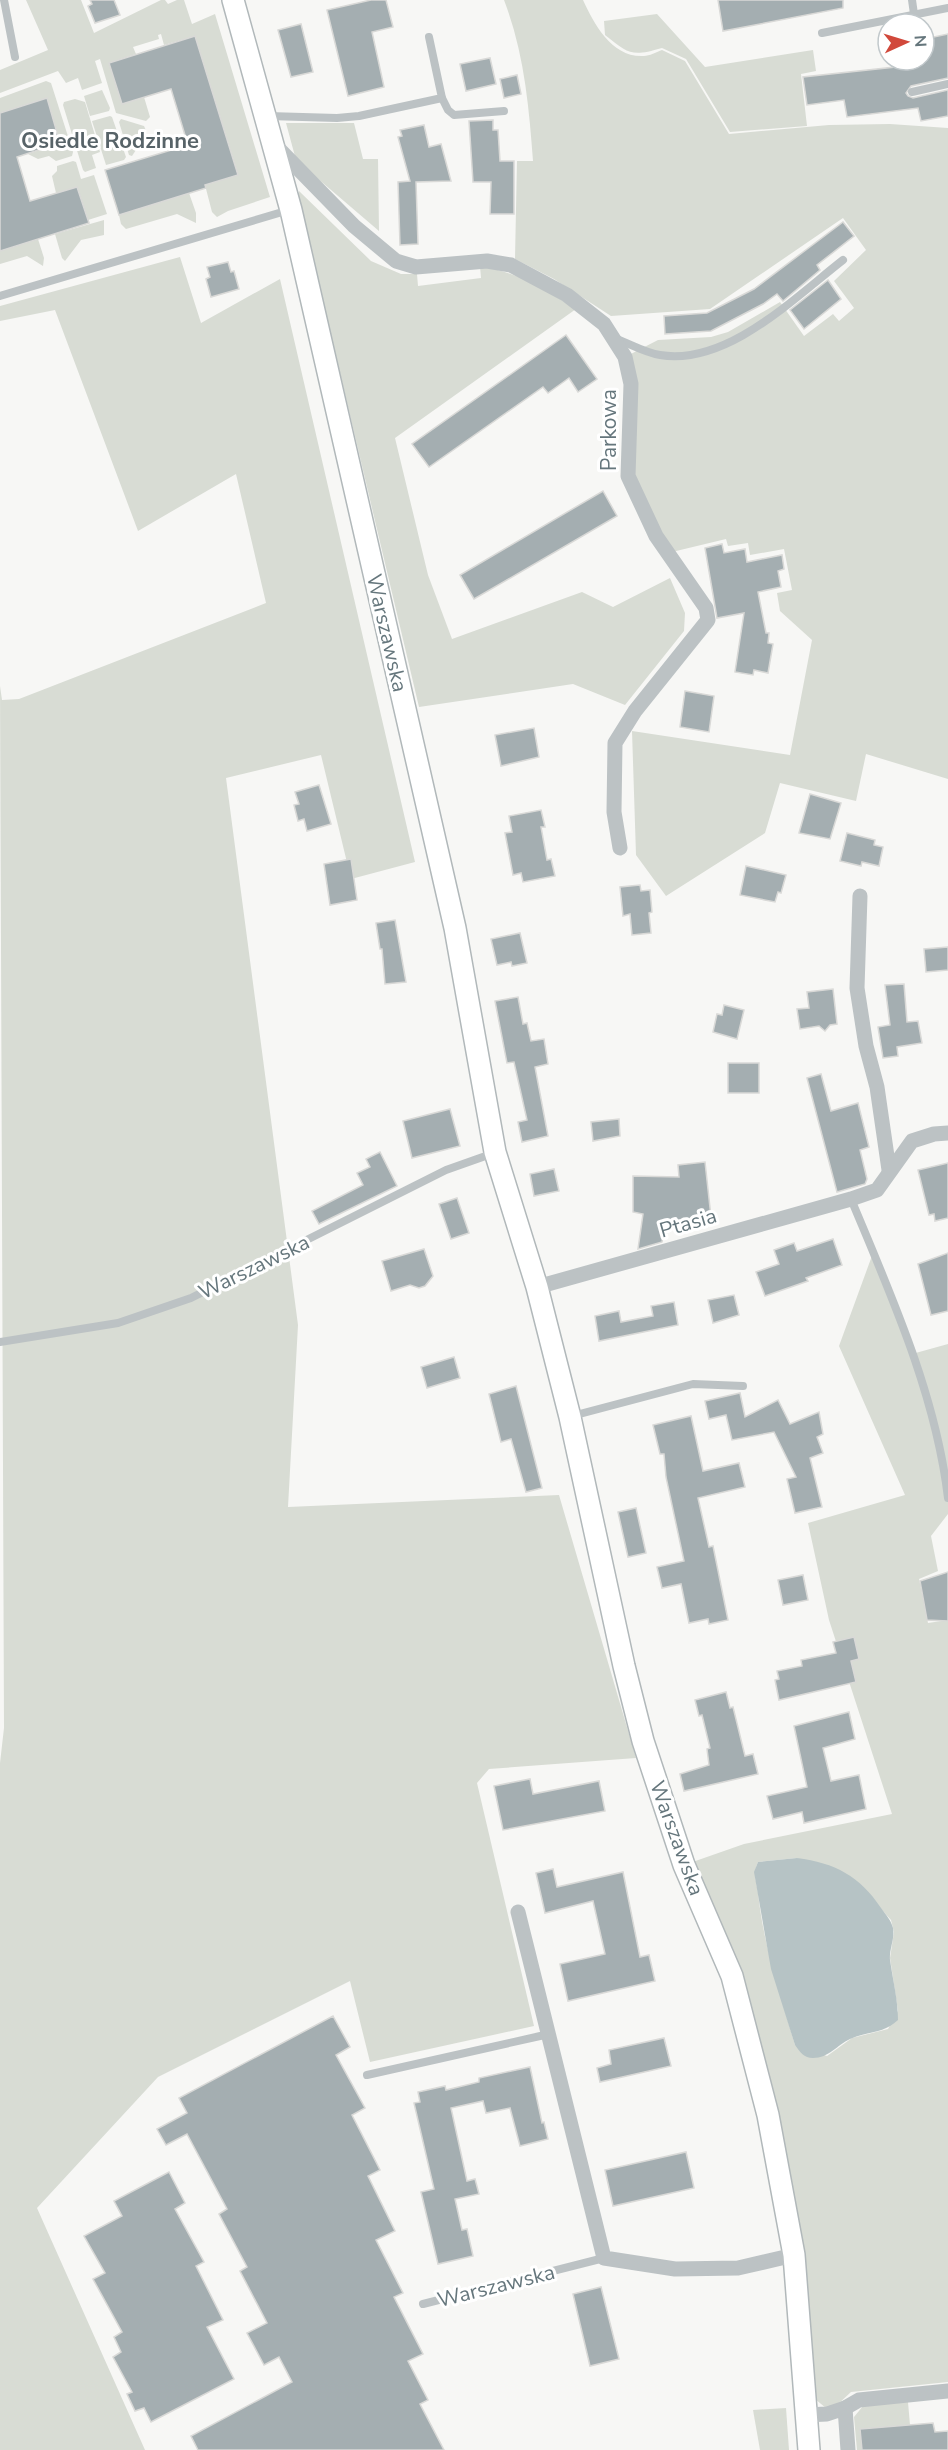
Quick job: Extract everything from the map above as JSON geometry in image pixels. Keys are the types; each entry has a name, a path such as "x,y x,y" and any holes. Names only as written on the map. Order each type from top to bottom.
{"street":[{"name":"Warszawska","path":"233,0 275,145 291,210 455,928 495,1152 537,1287 570,1417 624,1666 643,1741 684,1865 732,1976 768,2115 795,2255 809,2450"},
{"name":"Parkowa","path":"275,145 354,226 396,261 416,267 487,261 512,265 567,295 604,324 625,357 631,384 628,476 656,536 706,608 708,620 635,711 615,743 614,812 620,848"},
{"path":"860,896 857,988 866,1046 877,1087 890,1170"},
{"name":"Ptasia","path":"537,1287 851,1200 877,1190 912,1141 934,1134 948,1133"},
{"path":"518,1912 604,2258"},
{"name":"Warszawska","path":"604,2258 675,2269 738,2268 795,2255"},
{"path":"806,2415 828,2414 859,2400 948,2391"},
{"path":"844,2408 848,2450"}],"lane":[{"path":"4,0 15,57"},
{"path":"926,12 948,8"},
{"path":"822,33 876,22"},
{"path":"429,37 442,98 448,110 454,114 504,111"},
{"path":"912,92 948,84"},
{"path":"266,116 337,118 359,116 442,98"},
{"path":"0,296 291,210"},
{"path":"612,337 659,355 689,356 729,344 751,331 843,260"},
{"name":"Warszawska","path":"0,1342 118,1323 191,1298 446,1170 495,1152"},
{"path":"851,1200 912,1355 933,1417 948,1498"},
{"path":"570,1417 693,1384 743,1386"},
{"path":"367,2075 549,2034"},
{"name":"Warszawska","path":"423,2304 604,2258"}],"shaded area":[{"path":"26,0 81,0 94,33 161,0 165,0 168,4 184,0 192,24 215,14 270,197 217,217 212,212 205,185 238,174 195,36 164,45 161,34 158,35 159,39 133,47 136,54 109,63 122,104 144,97 150,117 146,121 116,113 100,59 95,61 102,83 82,90 78,78 66,83 58,71 0,93 0,70 48,50"},
{"path":"504,0 583,0 606,38 623,51 644,56 662,50 685,61 729,134 829,125 890,124 948,128 948,779 866,754 856,801 780,783 765,833 666,896 636,855 632,731 790,755 812,640 780,611 777,593 792,590 784,549 750,555 748,543 728,546 726,539 672,552 628,476 625,357 658,340 711,337 728,332 780,302 804,336 833,314 839,321 854,308 834,281 866,250 843,218 710,309 611,316 554,279 515,259 517,161 533,161 521,59"},
{"path":"657,14 705,67 813,50 816,71 801,74 807,126 730,132 686,59 662,48 631,52 605,35 604,21"},
{"path":"46,81 51,83 73,152 72,156 56,161 49,156 38,159 28,154 60,143 47,98 0,113 0,98"},
{"path":"102,90 110,108 109,111 90,116 84,96"},
{"path":"75,99 85,102 100,152 92,155 96,168 85,172 63,105 64,102"},
{"path":"110,116 126,157 124,160 106,165 92,121"},
{"path":"121,119 144,126 147,133 132,156 129,155 119,122"},
{"path":"286,123 354,123 363,159 378,159 379,231 296,160"},
{"path":"76,162 81,179 94,175 107,214 88,220 77,187 56,193 52,176 57,171 57,166"},
{"path":"299,191 371,261 401,274 417,274 418,286 481,278 480,266 519,277 576,309 395,438 428,575 452,639 582,592 613,607 670,578 685,613 684,631 625,705 573,684 419,707 298,195"},
{"path":"189,193 196,213 196,223 177,214 126,229 121,224 119,215"},
{"path":"104,220 104,235 81,240 65,261 62,258 55,234"},
{"path":"38,239 44,258 43,266 27,256 0,264 0,245 2,250"},
{"path":"180,257 201,323 280,279 415,862 351,879 321,755 226,778 298,1325 288,1507 559,1495 636,1758 489,1769 477,1783 534,2026 370,2062 350,1981 158,2077 37,2208 145,2450 0,2450 0,1763 4,1728 0,686 2,700 19,699 266,603 236,474 138,531 55,310 0,321 0,306"},
{"path":"873,1253 912,1354 948,1344 948,1514 931,1536 938,1571 919,1579 928,1623 948,1620 948,2382 851,2392 836,2406 826,2408 815,2399 800,2227 780,2129 732,1976 684,1865 744,1844 892,1814 829,1620 808,1523 905,1495 839,1346","holes":["797,1858 882,1910 891,1920 894,1932 890,1958 898,2011 888,2029 852,2038 827,2056 795,2045 764,1933 755,1877 758,1862"]},
{"path":"797,1858 823,1863 855,1879 873,1897 886,1915 893,1932 890,1960 898,2020 887,2028 857,2036 828,2054 813,2058 805,2056 795,2045 771,1969 754,1872 758,1862"},
{"path":"908,2402 910,2425 860,2429 862,2450 857,2450 854,2417 863,2406"},
{"path":"786,2408 789,2450 760,2450 753,2410"}],"building":[{"path":"90,0 114,0 120,15 95,23 88,6 92,4"},
{"path":"371,0 386,0 393,27 372,32 384,87 348,96 327,10"},
{"path":"718,0 843,0 843,8 723,31"},
{"path":"301,24 313,72 291,77 278,30"},
{"path":"948,34 948,78 911,86 906,93 913,98 948,90 948,116 921,121 918,108 847,117 844,100 807,105 803,77 876,69 876,72 936,72 936,36"},
{"path":"195,36 238,175 205,185 206,188 119,215 105,170 188,145 171,89 122,104 109,63"},
{"path":"490,58 496,84 466,91 460,64"},
{"path":"517,75 521,94 504,98 500,79"},
{"path":"47,98 60,143 17,157 30,201 77,187 89,223 0,251 0,113"},
{"path":"493,120 493,130 498,130 500,161 514,161 514,214 490,214 491,182 473,182 469,121"},
{"path":"424,125 429,147 441,144 451,181 416,182 418,244 400,245 398,182 410,181 398,137 402,136 400,130"},
{"path":"843,222 854,236 817,265 820,270 783,301 777,294 763,304 711,331 665,334 664,316 707,313 754,289"},
{"path":"228,262 231,272 234,271 239,289 211,297 206,279 210,277 207,267"},
{"path":"828,280 841,299 804,329 790,310"},
{"path":"566,335 597,379 578,392 569,378 548,393 543,387 429,467 412,444"},
{"path":"603,491 617,516 474,599 460,575"},
{"path":"722,544 724,553 745,549 747,562 782,555 784,569 778,571 781,587 758,592 766,633 769,633 768,643 773,644 768,673 754,670 753,675 735,672 744,613 717,618 705,548"},
{"path":"685,691 714,696 709,732 680,727"},
{"path":"534,728 539,757 501,766 495,735"},
{"path":"319,785 331,824 307,831 304,819 298,821 294,805 299,804 295,792"},
{"path":"810,794 841,803 830,839 799,833"},
{"path":"541,810 545,827 541,827 547,860 551,859 555,876 523,882 521,873 513,875 505,833 512,832 509,816"},
{"path":"847,833 875,840 874,845 883,847 879,866 862,862 861,866 840,861"},
{"path":"351,859 357,900 330,905 324,864"},
{"path":"746,866 786,875 781,893 778,892 775,902 740,895"},
{"path":"640,885 641,891 650,890 651,933 632,935 630,914 623,916 620,887"},
{"path":"395,920 406,982 385,984 382,949 380,949 376,923"},
{"path":"520,933 527,963 512,966 511,962 497,965 491,939"},
{"path":"948,947 948,970 926,972 924,949"},
{"path":"904,984 907,1022 918,1021 922,1043 897,1047 898,1056 883,1058 878,1027 890,1025 885,985"},
{"path":"833,989 837,1024 830,1025 825,1031 819,1026 800,1029 797,1009 809,1008 807,992"},
{"path":"518,997 523,1024 527,1023 531,1041 544,1039 548,1064 535,1067 548,1136 522,1142 518,1122 527,1120 514,1062 507,1063 495,1001"},
{"path":"724,1005 744,1010 737,1039 713,1032 717,1014 722,1015"},
{"path":"728,1063 759,1063 759,1093 728,1093"},
{"path":"821,1074 831,1111 858,1103 869,1147 860,1150 867,1179 865,1184 837,1192 807,1078"},
{"path":"450,1109 460,1146 412,1158 403,1121"},
{"path":"619,1119 620,1136 593,1141 591,1122"},
{"path":"380,1152 397,1186 319,1224 312,1211 363,1185 357,1173 370,1167 366,1159"},
{"path":"705,1162 711,1217 696,1218 696,1222 665,1224 662,1242 638,1249 643,1214 633,1212 633,1176 679,1177 678,1165"},
{"path":"948,1163 948,1218 935,1221 934,1214 929,1215 918,1170"},
{"path":"554,1169 559,1191 534,1196 530,1174"},
{"path":"457,1198 469,1233 451,1239 439,1204"},
{"path":"833,1239 842,1265 806,1278 808,1281 765,1296 756,1272 779,1264 774,1250 794,1243 797,1251"},
{"path":"424,1249 433,1276 425,1286 419,1288 410,1285 391,1291 382,1261"},
{"path":"948,1253 948,1311 931,1315 918,1264"},
{"path":"734,1295 739,1315 713,1323 708,1300"},
{"path":"674,1302 678,1325 599,1341 595,1316 619,1311 621,1322 653,1316 651,1306"},
{"path":"454,1357 460,1378 427,1388 421,1367"},
{"path":"516,1386 542,1488 526,1492 511,1439 501,1442 489,1394"},
{"path":"740,1393 745,1417 778,1400 790,1424 819,1412 823,1434 817,1437 823,1453 810,1458 822,1507 795,1513 787,1479 796,1477 774,1432 732,1440 726,1415 709,1419 705,1401"},
{"path":"691,1416 703,1471 739,1463 745,1487 698,1498 709,1547 713,1546 728,1620 709,1624 708,1619 689,1623 681,1584 662,1588 657,1567 684,1561 666,1477 664,1454 660,1454 653,1425"},
{"path":"636,1508 646,1553 628,1557 618,1512"},
{"path":"948,1572 948,1621 927,1620 920,1581"},
{"path":"803,1575 808,1600 783,1605 778,1580"},
{"path":"854,1637 859,1659 851,1661 856,1682 779,1700 775,1680 779,1679 777,1671 802,1666 801,1660 836,1653 833,1642"},
{"path":"726,1692 730,1708 733,1707 745,1756 753,1754 758,1774 684,1791 680,1774 709,1765 707,1749 710,1748 702,1715 699,1716 695,1700"},
{"path":"849,1712 855,1739 823,1748 831,1781 859,1775 866,1809 804,1823 802,1812 773,1819 767,1796 807,1787 794,1726"},
{"path":"530,1779 533,1794 599,1781 605,1811 503,1830 494,1786"},
{"path":"553,1869 557,1887 623,1872 640,1957 649,1955 655,1981 568,2001 560,1964 605,1954 593,1901 545,1913 536,1873"},
{"path":"333,2016 350,2047 336,2055 365,2108 352,2115 380,2170 368,2176 395,2231 376,2240 403,2293 394,2297 423,2354 408,2361 428,2400 420,2404 444,2450 198,2450 191,2436 292,2382 279,2357 264,2365 247,2333 267,2323 240,2271 247,2267 219,2214 227,2209 187,2134 166,2145 157,2129 187,2113 179,2098"},
{"path":"664,2038 671,2066 600,2082 597,2068 611,2064 609,2050"},
{"path":"530,2067 542,2123 544,2122 548,2139 520,2146 510,2108 486,2113 483,2101 451,2108 467,2181 475,2179 479,2194 455,2199 462,2230 467,2229 473,2256 438,2264 421,2192 434,2189 414,2103 420,2102 418,2092 445,2086 446,2090 479,2082 479,2078"},
{"path":"686,2152 694,2188 613,2206 605,2170"},
{"path":"169,2172 185,2203 175,2209 204,2262 196,2266 223,2320 207,2327 234,2379 151,2422 144,2408 135,2411 127,2394 132,2392 113,2357 121,2352 114,2337 122,2332 93,2279 105,2273 84,2236 122,2216 114,2201"},
{"path":"601,2287 619,2359 590,2366 573,2294"},
{"path":"933,2423 935,2432 948,2431 948,2450 862,2450 860,2429"}],"district":[{"name":"Osiedle Rodzinne","path":"110,141"}]}
